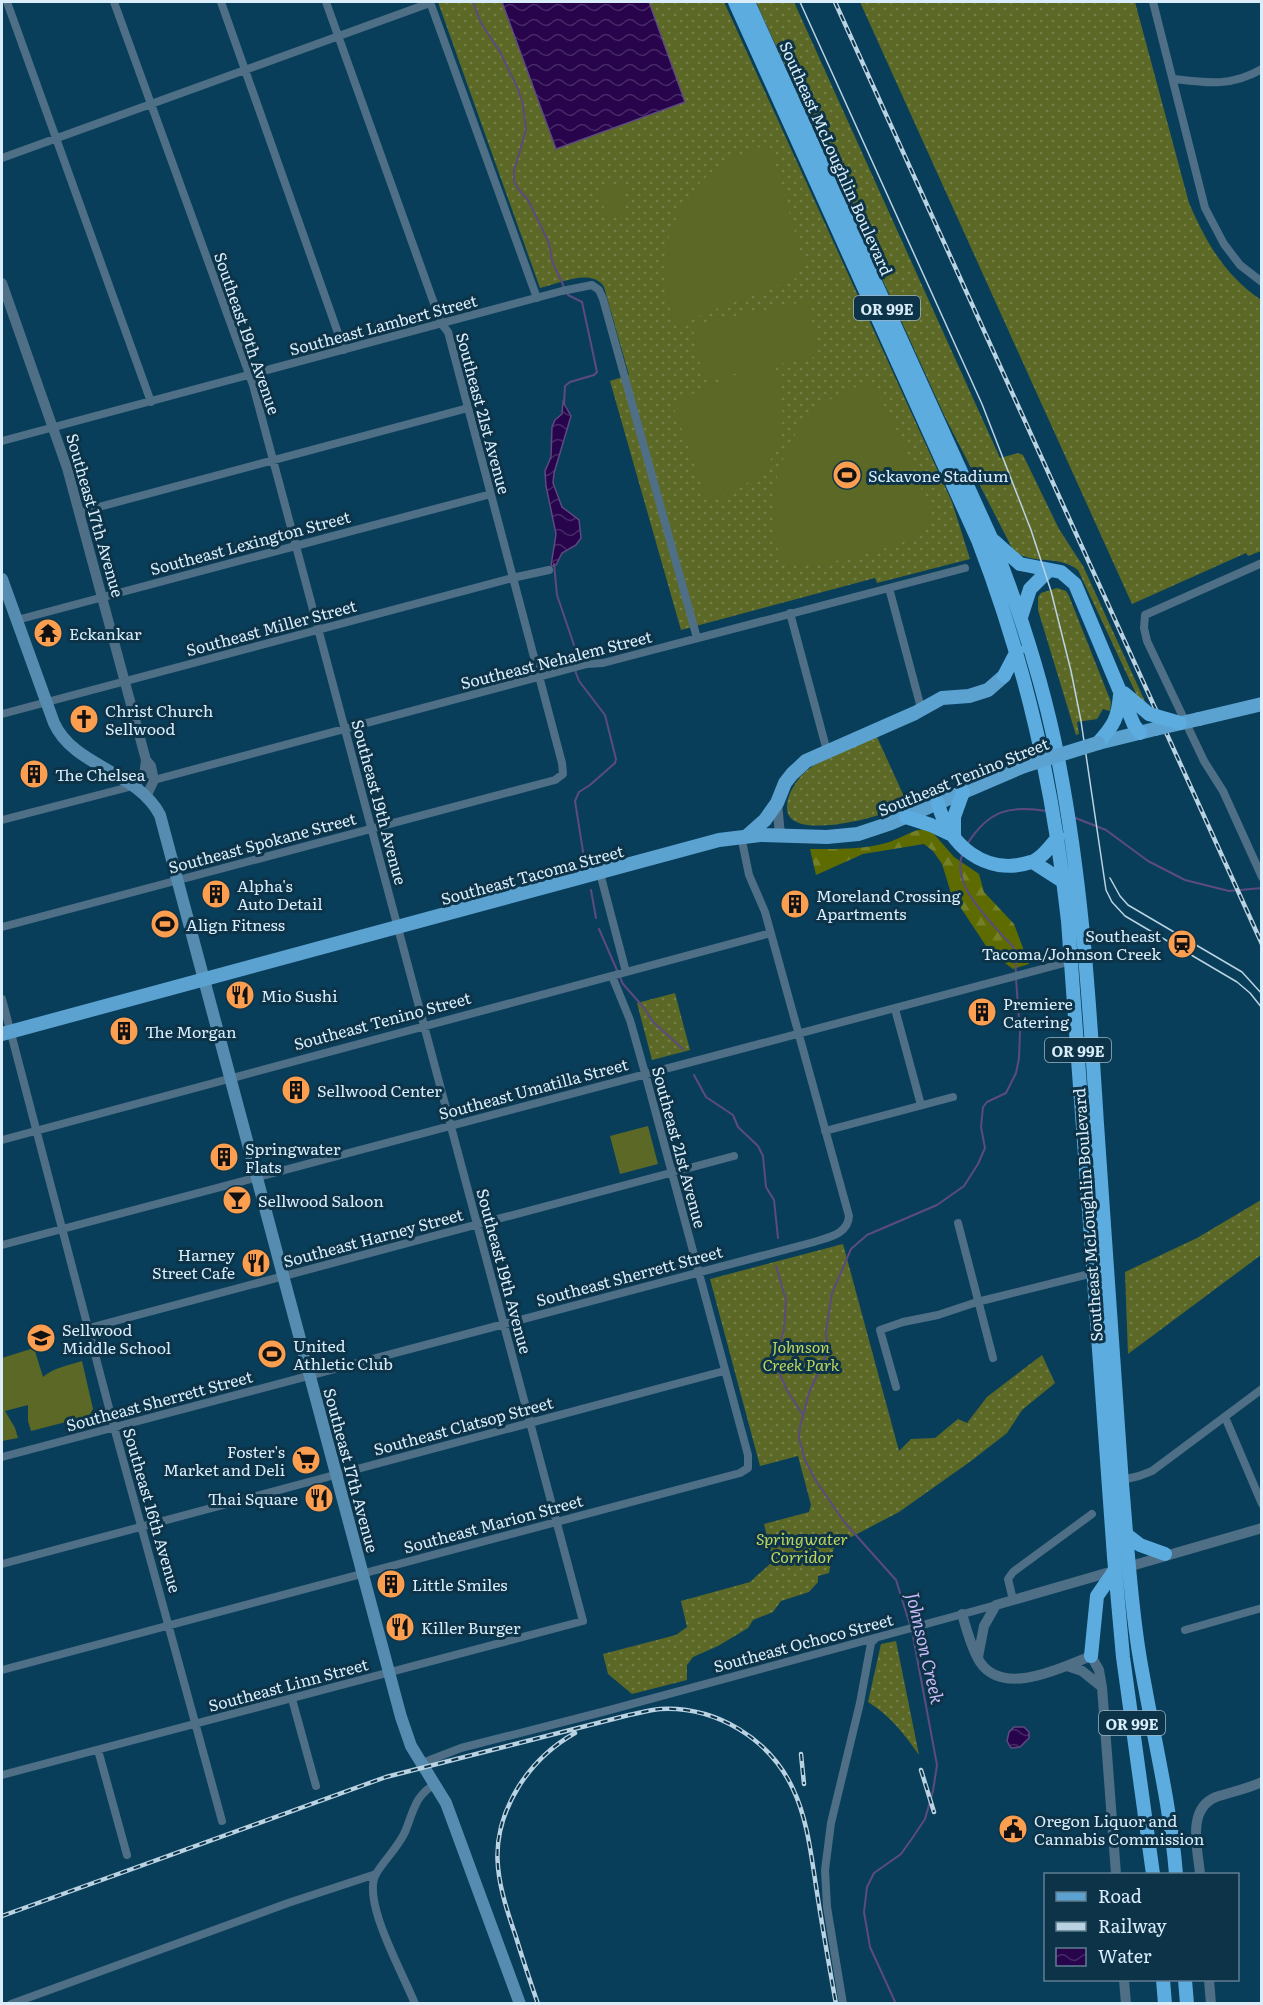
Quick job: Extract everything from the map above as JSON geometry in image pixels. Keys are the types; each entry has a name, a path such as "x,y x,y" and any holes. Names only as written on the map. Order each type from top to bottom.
{"highway":[{"name":"Southeast McLoughlin Boulevard","path":"735,2 960,498 984,557 1017,651 1036,724 1052,800 1064,882 1072,961 1115,1570 1125,1668 1153,1873"},
{"name":"Southeast McLoughlin Boulevard","path":"748,2 991,538 1021,617 1047,708 1072,839 1087,964 1126,1535 1138,1651 1166,1791 1176,1873"},
{"path":"991,538 1020,564 1061,572 1075,584 1134,725 1140,733"},
{"path":"1021,617 1030,589 1048,571"},
{"path":"1004,676 1017,651"},
{"path":"1120,690 1149,714 1180,723"},
{"path":"1098,743 1117,718 1120,690"},
{"path":"954,837 954,817 963,792"},
{"path":"938,803 943,822 954,837 968,853 987,862 1005,865 1033,862 1058,837"},
{"path":"906,817 931,825 954,837"},
{"path":"1033,862 1064,882"},
{"path":"1126,1535 1140,1545 1165,1554"},
{"path":"1091,1656 1097,1596 1115,1570"},
{"path":"1163,1981 1165,2004"},
{"path":"1185,1981 1187,2004"}],"main road":[{"name":"Southeast 17th Avenue","path":"2,579 6,607 17,620 57,730 66,742 147,795 160,815 406,1733 446,1803 520,2004"},
{"path":"744,836 763,822 777,803 781,791 792,774 807,761 931,702 947,696 978,694 996,684 1004,676"},
{"name":"Southeast Tenino Street","path":"780,835 843,836 875,829 1024,766 1098,743 1262,704"},
{"name":"Southeast Tacoma Street","path":"6,1032 744,836 780,835"}],"street":[{"path":"7,2 151,402"},
{"name":"Southeast 19th Avenue","path":"114,2 249,375 274,461 583,1621"},
{"path":"221,2 345,350"},
{"name":"Southeast 21st Avenue","path":"326,2 441,323 448,332 540,677 563,774"},
{"path":"2,158 430,2 537,298"},
{"path":"1153,2 1205,208 1224,244 1240,265 1262,282"},
{"path":"1174,79 1222,83 1240,79 1262,69"},
{"name":"Southeast 17th Avenue","path":"2,283 54,428 80,512 146,760 151,766 154,780"},
{"name":"Southeast Lambert Street","path":"2,441 588,285 597,288 603,299 697,638"},
{"path":"80,512 468,408"},
{"name":"Southeast Lexington Street","path":"17,620 491,494"},
{"path":"1262,563 1145,615 1144,628 1147,641 1262,877"},
{"name":"Southeast Nehalem Street","path":"154,780 564,670 587,664 603,663 964,568"},
{"name":"Southeast Miller Street","path":"2,714 549,570"},
{"path":"889,588 921,708"},
{"path":"790,614 826,751"},
{"path":"2,820 133,786 144,776 146,760"},
{"name":"Southeast Spokane Street","path":"2,927 555,780 563,774"},
{"path":"147,795 154,780"},
{"path":"777,803 780,835"},
{"path":"744,836 749,875 765,912 825,1131 953,1097"},
{"path":"600,873 624,973"},
{"name":"Southeast Tenino Street","path":"2,1140 771,933"},
{"name":"Southeast Umatilla Street","path":"2,1245 1072,961"},
{"name":"Southeast 21st Avenue","path":"612,976 630,1020 645,1073 748,1455 748,1468"},
{"name":"Southeast 16th Avenue","path":"2,999 6,1032 37,1130 114,1427 222,1821"},
{"path":"895,1009 921,1105"},
{"name":"Southeast Sherrett Street","path":"2,1457 834,1235 844,1229 849,1216 825,1131"},
{"name":"Southeast Harney Street","path":"88,1328 734,1156"},
{"path":"958,1223 993,1358"},
{"path":"897,1387 880,1330 977,1302 1093,1273"},
{"name":"Southeast Clatsop Street","path":"2,1564 724,1371"},
{"path":"1122,1480 1152,1471 1262,1389"},
{"path":"1225,1418 1262,1504"},
{"name":"Southeast Marion Street","path":"2,1670 740,1473 748,1468"},
{"path":"1013,1600 1008,1579 1013,1572 1092,1514"},
{"name":"Southeast Ochoco Street","path":"422,1763 461,1748 876,1638 1262,1528"},
{"path":"978,1658 984,1626 996,1605"},
{"path":"1185,1630 1262,1608"},
{"path":"962,1614 978,1658 991,1673 1012,1680 1067,1666 1091,1656 1099,1670 1102,1687 1116,1873"},
{"name":"Southeast Linn Street","path":"2,1775 583,1621"},
{"path":"843,2004 826,1901 825,1870 831,1823 860,1703 871,1643 876,1638"},
{"path":"1067,1666 1088,1675 1102,1687"},
{"path":"292,1699 316,1786"},
{"path":"98,1750 127,1855"},
{"path":"1200,1873 1196,1827 1201,1809 1215,1798 1262,1782"},
{"path":"415,2004 374,1906 372,1894 376,1874 403,1835 421,1794 436,1784"},
{"path":"11,2004 288,1903 376,1874"},
{"path":"1124,1981 1126,2004"},
{"path":"1209,1981 1211,2004"}],"green space":[{"path":"438,2 724,2 952,502 970,559 877,583 875,578 681,630 610,381 629,375 604,287 599,281 583,277 540,288"},
{"path":"756,2 794,2 1000,458 1018,453 1023,455 1059,529 1083,566 1148,708 1138,698 1078,570 1063,562 1029,558 1013,550 945,417"},
{"path":"860,2 1135,2 1189,203 1218,257 1237,280 1261,300 1261,551 1248,556 1246,553 1132,604"},
{"path":"769,144 804,263 795,279 674,325 666,293 664,272 668,239 674,223 691,194 720,165"},
{"path":"624,181 628,193 621,196 627,213 608,220 598,190"},
{"path":"808,301 819,356 775,365 781,396 782,426 774,454 765,467 749,482 708,502 672,403 740,373 703,380 692,325"},
{"name":"Sckavone Stadium","path":"869,382 896,430 931,515 921,536 875,552 849,558 820,563 781,565 773,515 773,500 779,471 785,456 803,421 811,413 835,397"},
{"path":"1057,588 1066,591 1069,596 1111,702 1110,711 1103,709 1097,719 1077,722 1079,734 1076,735 1038,610 1038,597 1041,593"},
{"path":"877,737 907,803 876,816 837,824 809,825 797,822 790,817 787,807 789,797 796,782 806,771 831,756"},
{"path":"926,829 934,834 954,857 979,874 984,892 1014,924 1029,964 1013,969 990,952 951,893 942,864 933,851 924,844 863,854 816,875 810,849 867,847 891,842"},
{"path":"675,993 690,1050 652,1060 637,1003"},
{"path":"648,1126 658,1164 620,1174 610,1136"},
{"path":"1261,1200 1261,1255 1128,1354 1125,1272 1197,1238"},
{"path":"843,1244 899,1451 911,1439 935,1438 958,1419 967,1423 987,1397 1042,1355 1055,1383 1022,1410 1007,1433 971,1461 899,1512 834,1546 829,1573 818,1576 818,1582 809,1592 781,1601 773,1612 753,1620 748,1628 718,1646 693,1657 687,1665 687,1680 632,1694 608,1674 603,1654 676,1635 687,1627 681,1601 750,1582 771,1563 771,1552 764,1524 809,1512 811,1505 798,1456 760,1466 710,1279"},
{"path":"34,1348 43,1377 56,1369 82,1361 93,1409 89,1416 31,1431 28,1421 28,1405 5,1411 18,1438 2,1441 2,1358"},
{"path":"896,1641 919,1755 890,1719 868,1702 881,1644"}],"water":[{"path":"502,2 649,2 685,102 556,149"},
{"path":"563,402 571,416 553,483 562,507 579,520 581,538 576,545 562,553 556,565 551,566 556,534 545,471 551,457 552,427 555,420 562,414"},
{"path":"1014,1727 1024,1727 1029,1732 1029,1738 1020,1747 1011,1748 1007,1741 1009,1732"}],"waterway":[{"path":"473,2 481,23 500,52 523,104 526,130 514,171 514,181 528,200 549,243 552,261 564,287"},
{"path":"564,404 565,386 597,372 582,302 568,295 567,292"},
{"path":"554,564 557,595 574,645 573,661 576,673 579,681 605,715 616,759 615,763 579,792 575,801 585,864"},
{"name":"Johnson Creek","path":"968,843 984,823 1002,812 1022,809 1047,811"},
{"name":"Johnson Creek","path":"1073,817 1106,830 1148,861 1185,880 1229,891 1262,888"},
{"name":"Johnson Creek","path":"963,853 960,864 965,886 979,908 1013,947 1016,973"},
{"path":"591,890 596,918"},
{"path":"599,929 623,984 653,1022 683,1049"},
{"name":"Johnson Creek","path":"910,1625 896,1580 845,1523 816,1481 805,1460 799,1438 800,1427 809,1393 827,1353 826,1331 832,1293 851,1249 867,1235 937,1205 964,1186 978,1164 985,1148 981,1127 983,1107 987,1102 1006,1093 1016,1073 1020,1032 1016,979"},
{"path":"694,1075 706,1097 733,1115 738,1127 758,1146 763,1156 766,1187 774,1200 778,1238"},
{"path":"776,1266 786,1300 784,1330 774,1361 787,1390 802,1414"},
{"name":"Johnson Creek","path":"896,2004 870,1947 864,1912 867,1887 874,1873 901,1854 925,1819 933,1791 937,1765 912,1631"}],"tram line":[{"path":"800,2 982,404 1031,530 1051,591 1071,671 1081,721 1106,890 1112,902 1125,916 1237,982 1262,1008"},
{"path":"1110,878 1128,905 1242,972 1262,994"}],"railway":[{"path":"835,2 1262,944"},
{"path":"2,1916 386,1777 629,1715 660,1709 681,1710 701,1713 739,1729 770,1755 783,1771 793,1789 808,1836 836,2004"},
{"path":"538,2004 503,1895 497,1859 498,1842 509,1805 524,1778 551,1750 575,1733"},
{"path":"801,1754 804,1784"},
{"path":"921,1770 934,1812"}],"place":[{"name":"Sckavone Stadium","path":"847,475"},
{"name":"Eckankar","path":"48,633"},
{"name":"Christ Church Sellwood","path":"84,719"},
{"name":"The Chelsea","path":"34,774"},
{"name":"Alpha's Auto Detail","path":"216,894"},
{"name":"Moreland Crossing Apartments","path":"795,904"},
{"name":"Align Fitness","path":"165,924"},
{"name":"Southeast Tacoma/Johnson Creek","path":"1182,944"},
{"name":"Mio Sushi","path":"240,995"},
{"name":"Premiere Catering","path":"982,1012"},
{"name":"The Morgan","path":"124,1031"},
{"name":"Sellwood Center","path":"296,1090"},
{"name":"Springwater Flats","path":"224,1157"},
{"name":"Sellwood Saloon","path":"237,1200"},
{"name":"Harney Street Cafe","path":"256,1263"},
{"name":"Sellwood Middle School","path":"41,1338"},
{"name":"United Athletic Club","path":"272,1354"},
{"name":"Foster's Market and Deli","path":"306,1460"},
{"name":"Thai Square","path":"319,1498"},
{"name":"Little Smiles","path":"391,1584"},
{"name":"Killer Burger","path":"400,1627"},
{"name":"Oregon Liquor and Cannabis Commission","path":"1013,1829"}],"park label":[{"name":"Johnson Creek Park","path":"801,1355"},
{"name":"Springwater Corridor","path":"802,1547"}]}
